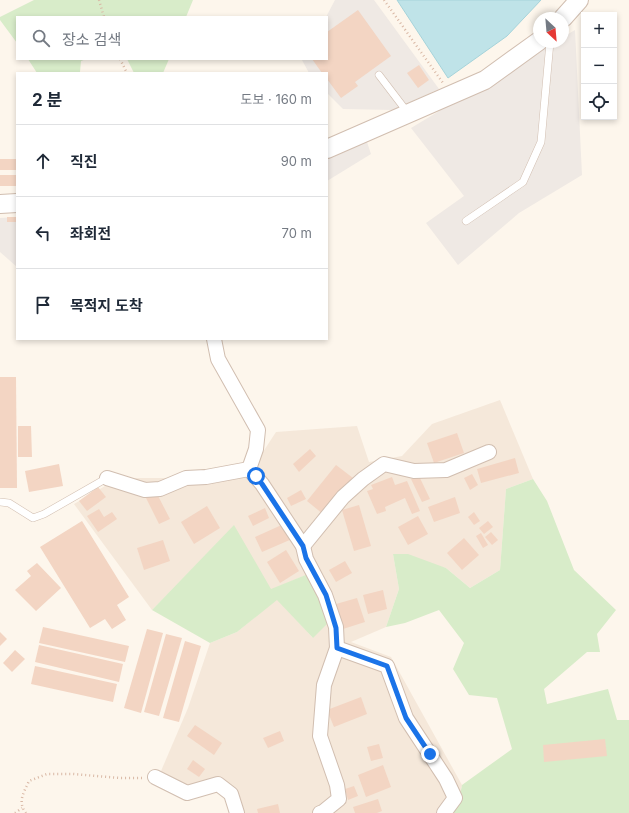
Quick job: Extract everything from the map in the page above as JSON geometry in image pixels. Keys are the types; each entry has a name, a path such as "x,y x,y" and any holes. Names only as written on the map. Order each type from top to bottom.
{"street":[{"path":"568,12 579,0"},
{"path":"328,148 485,80 533,45"},
{"path":"0,204 16,204"},
{"path":"214,340 218,359 258,430 256,449 249,469"},
{"path":"303,546 343,497 364,478 384,464 414,471 446,470 490,452"},
{"path":"107,478 145,490 160,489 186,478 249,469"},
{"path":"249,469 262,484 303,546 306,558 326,595 336,628 337,648 324,684 320,736 337,785 339,799 320,813"},
{"path":"337,648 387,666 406,718 446,779 455,798 444,813"},
{"path":"155,777 187,793 218,784 231,794 237,813"}],"lane":[{"path":"466,221 523,182 541,142 549,48"},
{"path":"379,75 408,113"},
{"path":"0,502 9,503 33,518 44,514 107,478"}],"path":[{"path":"99,0 104,16"},
{"path":"384,0 452,94"},
{"path":"120,60 126,72"},
{"path":"26,813 22,808 21,796 29,781 47,774 73,774 120,778 155,777"},
{"path":"15,813 22,808"}],"shaded area":[{"path":"335,0 374,0 439,89 393,110 343,109 328,94 328,72 308,72 302,60 328,60 328,16 327,16"},
{"path":"575,30 582,175 519,213 458,265 426,223 464,196 411,128 544,48 569,48 569,34"},
{"path":"366,139 371,154 328,180 328,158"},
{"path":"16,217 16,266 0,252 0,218"},
{"path":"500,400 533,479 506,489 500,570 470,588 446,568 393,554 399,589 386,627 351,642 391,657 462,785 459,800 451,813 242,813 236,796 220,777 189,801 161,771 188,708 210,643 237,632 277,599 313,638 308,574 269,591 234,526 152,610 74,504 112,482 137,478 246,478 276,432 357,426 369,462 402,456 432,424"}],"green space":[{"path":"34,0 193,0 186,16 16,16 16,42 0,20 0,17"},
{"path":"29,60 84,60 81,61 80,72 36,72"},
{"path":"128,60 169,60 163,72 134,72"},
{"path":"533,479 547,501 574,570 616,610 597,634 600,652 587,652 544,689 547,704 608,689 617,720 629,720 629,813 451,813 459,800 462,785 512,749 497,698 469,695 453,669 464,643 439,610 405,623 386,627 399,589 393,554 408,554 446,568 470,588 500,570 506,489"},
{"path":"234,525 271,589 308,574 330,621 313,638 277,600 237,632 210,643 152,610"}],"water":[{"path":"397,0 541,0 507,36 448,78"}],"building":[{"path":"358,10 391,56 355,82 358,86 341,98 328,80 328,72 321,72 313,60 328,60 328,31"},
{"path":"419,65 429,80 418,88 407,73"},
{"path":"0,159 16,159 16,170 0,170"},
{"path":"0,175 16,175 16,186 0,186"},
{"path":"7,217 16,217 16,222 7,222"},
{"path":"0,377 16,377 17,488 0,488"},
{"path":"18,426 31,426 32,457 18,457"},
{"path":"457,433 464,453 434,463 427,443"},
{"path":"310,449 316,456 299,472 293,464"},
{"path":"515,458 519,473 481,483 477,469"},
{"path":"59,464 63,486 29,492 25,471"},
{"path":"336,465 353,478 323,514 307,501"},
{"path":"472,474 478,485 470,490 464,478"},
{"path":"419,476 430,499 422,502 411,479"},
{"path":"392,477 395,485 407,481 420,511 412,514 405,498 385,507 386,511 377,514 367,491 373,489 371,485"},
{"path":"98,487 106,497 87,511 79,501"},
{"path":"301,490 306,499 291,506 287,498"},
{"path":"156,492 170,519 159,524 146,498"},
{"path":"455,497 460,513 434,522 428,507"},
{"path":"359,505 371,546 354,551 342,510"},
{"path":"207,506 220,528 194,544 181,522"},
{"path":"265,508 269,518 253,526 248,516"},
{"path":"99,509 104,517 112,512 117,519 98,532 87,516"},
{"path":"474,512 480,521 474,525 468,517"},
{"path":"418,516 428,534 408,545 398,527"},
{"path":"82,521 129,597 117,605 126,620 112,629 105,619 90,628 40,547"},
{"path":"488,521 493,527 484,534 479,528"},
{"path":"286,523 292,539 262,552 255,537"},
{"path":"491,532 498,540 492,545 485,537"},
{"path":"481,533 488,545 483,548 476,536"},
{"path":"464,538 479,555 462,570 447,553"},
{"path":"163,540 170,561 144,570 137,548"},
{"path":"286,550 299,571 280,583 267,562"},
{"path":"345,561 352,573 336,582 329,570"},
{"path":"37,563 61,588 36,611 15,590 31,576 27,571"},
{"path":"383,590 387,609 368,614 363,595"},
{"path":"357,598 365,622 343,629 336,604"},
{"path":"43,627 129,646 125,662 39,643"},
{"path":"147,629 163,633 141,713 124,708"},
{"path":"0,632 7,639 0,646"},
{"path":"166,634 182,638 159,716 144,712"},
{"path":"185,641 201,646 179,722 163,718"},
{"path":"39,645 123,664 119,682 35,662"},
{"path":"15,650 25,659 12,672 3,663"},
{"path":"35,666 117,684 113,702 31,684"},
{"path":"361,697 367,714 334,727 327,710"},
{"path":"195,725 222,743 214,755 187,736"},
{"path":"280,731 284,741 268,748 263,738"},
{"path":"605,739 607,756 544,762 543,745"},
{"path":"379,744 383,758 371,761 367,747"},
{"path":"193,760 205,769 199,777 187,769"},
{"path":"383,765 391,787 366,797 358,775"},
{"path":"354,786 358,796 348,800 345,789"},
{"path":"378,799 382,811 377,813 355,813 353,807"},
{"path":"278,804 280,813 258,813 257,809"}],"route":[{"path":"256,476 303,546 311,570 326,595 336,628 337,648 387,666 406,718 430,754"}]}
